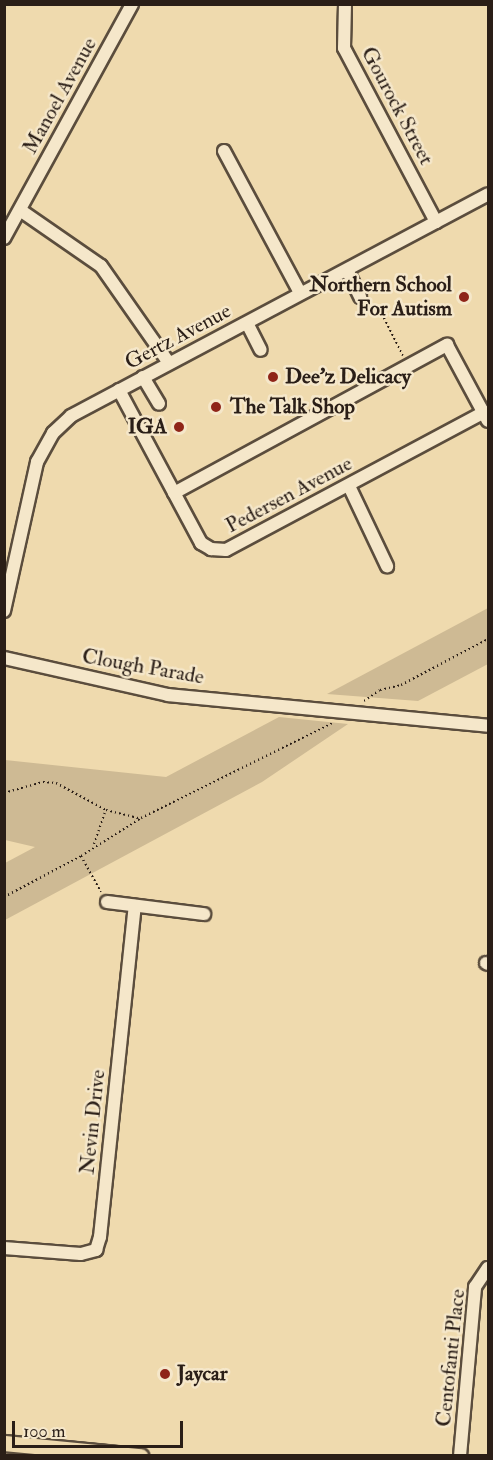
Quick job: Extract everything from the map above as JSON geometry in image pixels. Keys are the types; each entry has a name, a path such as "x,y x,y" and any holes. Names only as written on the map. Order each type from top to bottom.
{"main road":[{"path":"4,1443 62,1452 140,1455"}],"street":[{"name":"Manoel Avenue","path":"4,238 132,4"},
{"name":"Gourock Street","path":"345,4 344,48 436,222"},
{"path":"224,151 300,293"},
{"name":"Gertz Avenue","path":"4,611 43,446 70,416 489,194"},
{"path":"20,210 107,272 169,363"},
{"path":"347,270 360,297"},
{"path":"247,323 261,350"},
{"path":"174,493 407,364 447,345 486,417"},
{"path":"143,377 159,404"},
{"name":"Pedersen Avenue","path":"119,390 201,543 211,549 226,550 486,417"},
{"path":"349,486 387,566"},
{"name":"Clough Parade","path":"4,658 168,695 489,726"},
{"path":"107,902 204,914"},
{"name":"Nevin Drive","path":"4,1248 81,1254 96,1250 100,1237 135,906"},
{"name":"Centofanti Place","path":"460,1455 476,1287 489,1268"}],"path":[{"path":"380,310 407,364"},
{"path":"4,897 81,856 93,846 141,818 330,727 336,717 380,690 408,682 489,639"},
{"path":"4,793 56,783 106,810 141,818"},
{"path":"93,846 106,810"},
{"path":"81,856 107,902"}],"shaded area":[{"path":"488,608 488,664 418,701 327,694"},
{"path":"279,717 348,724 262,782 5,920 5,863 35,847 5,840 5,760 166,777"}],"place":[{"name":"Northern School For Autism","path":"464,297"},
{"name":"Dee'z Delicacy","path":"273,377"},
{"name":"The Talk Shop","path":"216,407"},
{"name":"IGA","path":"179,427"},
{"name":"Jaycar","path":"165,1374"}]}
